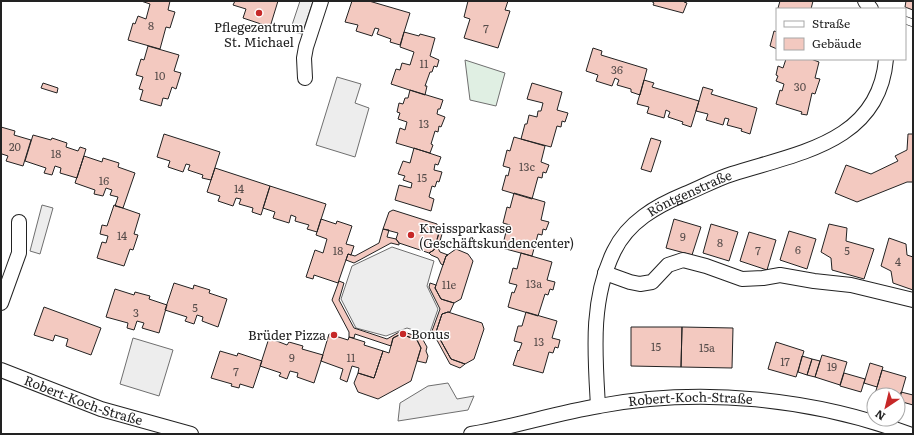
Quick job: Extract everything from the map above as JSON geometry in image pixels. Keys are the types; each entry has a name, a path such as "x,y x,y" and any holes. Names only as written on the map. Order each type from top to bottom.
{"street":[{"path":"305,78 304,58 306,48 321,1"},
{"name":"Röntgenstraße","path":"598,406 595,359 598,300 605,273 614,250 627,231 645,214 666,202 730,175 789,158 835,139 848,130 868,110 875,100 884,77 886,60"},
{"path":"1,303 20,253 19,222"},
{"path":"605,273 640,284 652,282 668,265 683,260 706,266 742,279 763,278 780,275 814,281 852,285 913,300"},
{"name":"Robert-Koch-Straße","path":"1,370 101,408 191,434"},
{"name":"Robert-Koch-Straße","path":"471,434 598,406 643,400 694,397 754,399 824,409 865,419 910,434"}],"green space":[{"path":"465,60 505,73 496,106 470,100"}],"shaded area":[{"path":"300,1 313,1 302,34 290,31"},
{"path":"337,77 361,84 355,103 369,108 355,157 316,145"},
{"path":"42,205 53,208 40,254 30,251"},
{"path":"392,247 434,261 427,286 438,309 429,335 407,328 386,336 356,328 341,299 352,266"},
{"path":"133,338 173,350 159,396 120,384"},
{"path":"448,383 457,399 474,396 468,410 398,421 400,403 428,386"}],"building":[{"path":"141,1 170,1 168,10 175,12 170,28 166,27 160,49 128,40 133,23 135,24 138,16 146,19 150,4"},
{"name":"Pflegezentrum St. Michael","path":"235,1 278,1 270,27 243,18 246,9 233,5"},
{"path":"352,1 369,1 410,13 400,45 390,42 391,39 377,34 379,29 375,28 372,36 356,31 358,25 345,22"},
{"path":"468,1 508,1 505,10 510,11 498,48 464,38 470,19 464,17"},
{"path":"651,1 685,1 684,2 687,3 683,13 653,5 654,3"},
{"path":"780,1 813,1 811,8 778,8"},
{"path":"906,1 913,1 913,10 905,7"},
{"path":"774,31 776,32 776,49 770,46"},
{"path":"404,32 435,38 430,56 439,60 437,67 434,66 432,72 430,72 425,86 427,86 425,95 391,84 396,69 400,70 402,63 410,65 414,52 400,47"},
{"path":"148,46 179,55 174,71 181,73 176,89 172,87 168,99 163,98 161,106 140,100 143,90 139,89 143,77 136,75 141,59 144,60"},
{"path":"593,48 602,51 601,55 647,69 640,95 631,92 631,89 617,85 619,80 615,78 612,86 596,81 598,75 586,71"},
{"path":"786,60 814,60 819,62 815,78 820,79 815,94 812,93 807,115 776,104 780,90 782,91 784,84 776,81 778,76 776,75 778,66 783,68"},
{"path":"644,80 654,83 652,87 699,101 691,127 682,124 683,122 668,117 670,112 666,110 664,118 647,113 649,107 637,104"},
{"path":"43,83 58,88 57,93 41,88"},
{"path":"532,83 562,92 557,110 568,113 565,122 562,121 561,127 557,126 551,147 521,139 529,115 537,117 538,111 541,111 543,103 527,99"},
{"path":"703,87 713,90 711,94 757,108 750,134 741,131 742,129 727,125 729,119 725,118 723,125 706,120 708,114 696,111"},
{"path":"410,90 443,100 437,114 445,117 441,127 439,126 438,132 435,131 430,153 396,143 400,128 405,130 407,122 398,119 400,113 397,112 399,103 403,104 405,98 408,98"},
{"path":"1,127 15,131 14,135 31,140 23,166 6,161 8,156 2,154 1,156"},
{"path":"164,134 220,152 211,180 202,178 203,175 188,170 190,165 186,164 183,172 168,167 170,161 157,157"},
{"path":"908,134 913,134 913,182 907,182 857,202 835,193 846,165 871,174 898,161 895,156 907,150"},
{"path":"33,135 51,140 52,138 67,143 66,147 78,151 80,147 86,149 77,178 60,173 61,168 55,166 52,175 44,173 46,168 25,161"},
{"path":"514,137 545,146 541,162 549,165 546,173 543,172 542,178 538,177 532,199 502,190 506,175 508,176 510,168 503,166 507,150 510,151"},
{"path":"651,138 661,141 651,172 641,169"},
{"path":"414,148 441,157 438,165 435,164 434,170 442,172 439,182 437,181 435,187 432,186 429,197 434,199 431,211 395,200 399,185 411,188 412,183 403,180 405,176 398,174 403,161 410,163"},
{"path":"84,156 102,162 103,158 119,163 118,167 135,173 123,208 115,206 118,197 110,195 112,190 106,188 103,196 94,194 95,190 75,183"},
{"path":"215,168 270,186 261,215 252,212 253,208 239,204 241,199 236,198 233,206 218,201 220,196 207,192"},
{"path":"270,186 326,204 317,232 307,229 309,225 295,221 296,217 291,215 289,223 273,218 275,212 263,208"},
{"path":"514,193 545,202 541,220 549,222 546,230 543,229 542,235 538,234 532,256 502,248 506,232 508,233 510,225 503,223 507,207 510,208"},
{"path":"114,205 140,214 134,234 138,235 133,250 130,249 124,266 97,258 102,242 106,243 108,236 100,234 102,225 107,226"},
{"path":"393,210 437,224 440,230 434,250 429,253 399,243 396,239 398,233 383,229 389,212"},
{"path":"321,219 336,224 337,221 352,226 346,244 354,246 351,255 348,254 338,283 314,275 313,279 306,277 315,250 323,253 327,239 316,235"},
{"path":"674,219 701,227 692,255 666,248"},
{"path":"711,224 738,232 729,261 703,253"},
{"path":"829,224 847,228 846,241 874,249 864,279 832,270 831,258 821,252"},
{"path":"383,229 389,230 387,237 396,239 399,245 391,243 354,263 346,260 348,254 355,256 379,243"},
{"path":"789,231 816,239 807,269 780,260"},
{"path":"439,232 442,234 438,248 440,252 448,255 446,256 443,265 438,258 429,253 434,250"},
{"path":"749,232 776,240 767,270 740,261"},
{"path":"889,238 906,244 907,255 913,257 913,290 893,283 891,271 881,266"},
{"path":"456,249 468,254 473,261 461,299 454,303 441,299 435,288 446,256"},
{"path":"521,253 552,262 547,280 555,282 553,290 550,289 548,295 545,294 538,316 508,307 512,292 514,293 517,285 509,283 513,268 517,269"},
{"path":"339,281 344,283 339,300 354,328 387,339 401,331 422,338 427,347 426,351 428,356 426,363 417,361 421,348 417,340 401,334 393,338 391,346 355,334 354,338 349,337 349,332 332,300"},
{"path":"174,283 193,289 194,285 210,290 209,293 227,299 218,327 202,321 203,317 197,315 194,324 185,321 187,317 165,310"},
{"path":"430,283 436,285 435,288 441,299 454,303 450,312 442,314 436,332 451,359 465,364 460,368 450,364 432,331 440,309 429,287"},
{"path":"115,289 134,295 135,292 150,296 149,299 167,305 159,333 142,328 144,323 137,321 134,330 127,328 128,323 106,317"},
{"path":"44,307 101,328 91,355 66,346 68,339 55,335 53,341 34,335"},
{"path":"448,312 482,323 484,329 474,359 465,364 451,359 436,332 442,314"},
{"path":"526,312 557,321 552,338 560,340 558,348 555,347 553,353 549,352 543,373 513,365 522,343 514,341 518,326 522,326"},
{"path":"631,327 682,327 681,367 631,366"},
{"path":"682,327 733,328 732,368 681,367"},
{"path":"329,334 348,340 349,337 365,342 364,345 383,351 374,378 358,373 359,368 352,366 347,382 340,379 343,369 321,361"},
{"path":"401,334 417,340 421,348 411,381 378,399 358,392 354,383 358,373 374,378 383,351 389,353 393,338"},
{"path":"269,338 287,345 289,342 303,346 302,349 323,355 314,383 297,377 298,373 290,371 287,379 279,376 281,373 260,366"},
{"path":"776,342 804,351 796,377 768,369"},
{"path":"220,351 237,356 238,353 262,361 253,388 240,384 239,388 231,386 232,384 211,378"},
{"path":"822,355 847,362 840,385 815,377"},
{"path":"802,356 812,359 807,375 798,372"},
{"path":"812,359 820,361 815,377 807,375"},
{"path":"870,363 883,367 877,387 864,383"},
{"path":"882,370 906,377 903,387 877,387"},
{"path":"844,373 865,379 861,392 840,386"},
{"path":"906,393 913,395 913,405 906,403"}],"place":[{"name":"Pflegezentrum St. Michael","path":"259,13"},
{"name":"Kreissparkasse (Geschäftskundencenter)","path":"411,235"},
{"name":"Bonus","path":"403,334"},
{"name":"Brüder Pizza","path":"334,335"}]}
